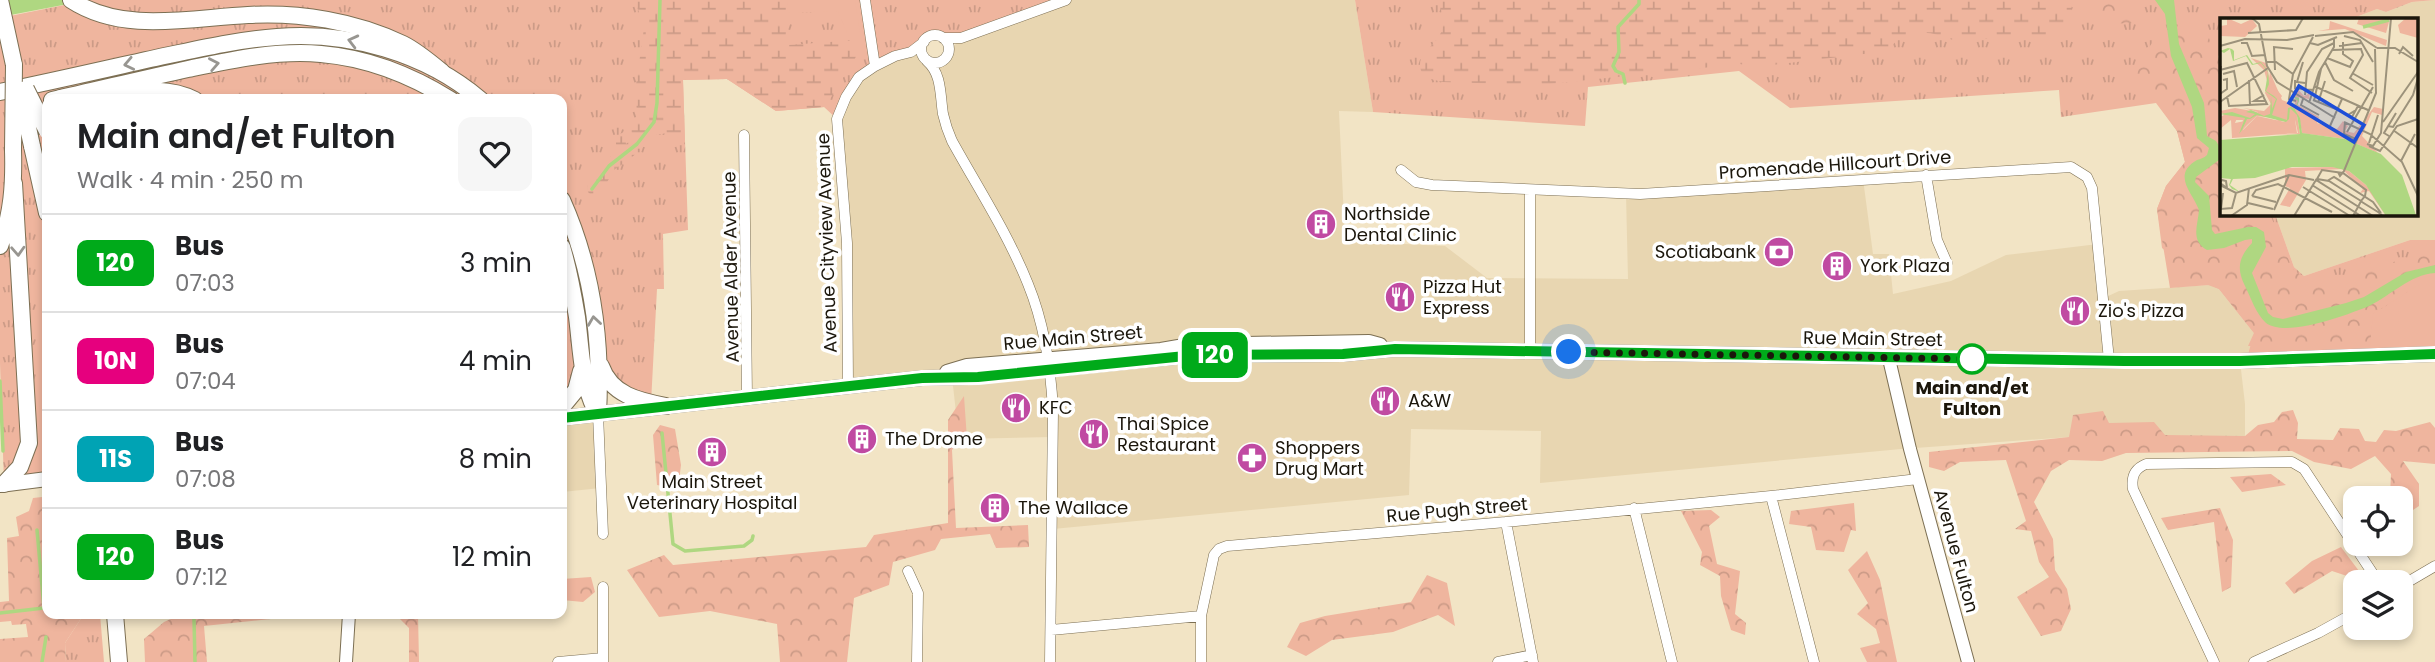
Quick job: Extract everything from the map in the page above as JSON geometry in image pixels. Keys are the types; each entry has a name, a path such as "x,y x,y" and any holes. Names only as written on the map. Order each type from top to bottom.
{"main road":[{"path":"0,0 42,191"},
{"path":"71,0 98,14 149,22 250,14 318,18 367,30 406,45 473,94"},
{"path":"0,92 203,48 278,37 342,38 392,51 442,72"},
{"path":"76,94 239,59 299,53 339,56 378,65 427,85 441,94"},
{"path":"14,65 42,121"},
{"path":"2,484 20,467 29,443 14,183 14,65"},
{"path":"117,94 148,90 178,94"},
{"path":"0,111 42,101"},
{"path":"0,246 10,213 14,183"},
{"path":"567,212 588,275 599,359 598,414"},
{"path":"567,269 582,365 590,398 598,414"},
{"name":"Rue Main Street","path":"567,417 922,378 969,377 1190,345 1369,342 1395,349 1889,359 2240,361 2435,354"},
{"path":"599,359 607,379 622,394 666,406"},
{"path":"567,401 576,390 582,365"},
{"path":"2,484 42,480"},
{"path":"115,619 119,658"}],"street":[{"path":"864,0 875,66"},
{"path":"1050,662 1053,411 1048,364 1028,285 947,128 936,70 921,50 924,42 935,36 961,38 1066,0"},
{"path":"938,78 948,45 943,38"},
{"path":"911,52 936,63 946,57 961,38"},
{"name":"Avenue Cityview Avenue","path":"848,386 847,243 837,119 846,97 859,77 895,56 911,52 924,42"},
{"name":"Avenue Alder Avenue","path":"744,135 747,397"},
{"name":"Promenade Hillcourt Drive","path":"1401,170 1416,182 1432,185 1640,194 2071,167 2087,177 2092,188 2109,360"},
{"path":"1927,175 1937,240 1947,263"},
{"path":"1530,191 1530,351"},
{"name":"Avenue Fulton","path":"1889,359 1910,449 1968,662"},
{"path":"598,414 603,534"},
{"path":"2214,662 2133,489 2133,474 2138,468 2146,464 2292,462 2304,469 2370,570"},
{"name":"Rue Pugh Street","path":"1201,662 1201,617 1213,559 1216,551 1223,547 1506,522 1919,479"},
{"path":"1771,496 1814,662"},
{"path":"1634,508 1672,662"},
{"path":"1498,662 1533,659 1506,522"},
{"path":"2413,579 2435,566"},
{"path":"908,571 918,593 918,662"},
{"path":"558,662 603,660 603,587"},
{"path":"1051,629 1201,617"},
{"path":"346,662 349,619"},
{"path":"2254,662 2343,619"}],"shaded area":[{"path":"0,0 89,0 0,17"},
{"path":"1066,0 1355,0 1373,112 1339,111 1345,241 1445,246 1487,278 1628,279 1626,194 1863,179 1873,254 1889,254 1893,294 1951,281 2006,255 2098,244 2104,298 2119,291 2210,285 2219,289 2254,333 2246,361 2240,361 2245,404 2245,436 2070,437 1901,449 1540,483 1541,431 1411,429 1409,495 1053,529 1052,437 959,439 952,377 848,386 837,119 859,77 911,52 931,63 940,62 961,38"},
{"path":"2155,0 2174,0 2179,44 2204,103 2207,136 2216,141 2220,147 2219,160 2196,177 2195,182 2209,196 2212,230 2215,234 2248,227 2256,227 2264,232 2266,247 2252,273 2268,313 2283,319 2364,297 2406,272 2435,265 2435,273 2409,281 2369,306 2317,324 2287,328 2266,323 2254,306 2240,274 2242,258 2252,239 2207,250 2198,242 2199,210 2185,178 2189,166 2207,155 2209,148 2197,138 2192,107 2171,56 2165,14"},
{"path":"2435,0 2435,240 2410,240 2304,276 2294,267 2275,215 2418,215 2418,18 2354,18 2377,9 2386,12 2412,2"},
{"path":"598,414 601,488 567,491 567,417"}],"green space":[{"path":"89,0 1066,0 961,38 930,37 859,77 837,119 824,107 776,111 727,79 683,80 688,230 663,234 664,289 657,289 651,403 632,398 599,359 582,365 580,381 567,392 567,94 42,94 42,480 4,484 0,363 0,18"},
{"path":"635,0 787,0 788,45 858,40 859,52 825,107 776,111 727,79 683,80 685,145 678,144 667,133 656,135 614,170 599,195 592,196 588,192 587,182 610,157 617,154 618,136 624,132 626,144 632,139 630,129 637,122 636,85 644,28"},
{"path":"787,0 855,0 860,33 847,33 838,11 788,13"},
{"path":"1355,0 2435,0 2412,2 2386,12 2377,9 2354,18 2220,18 2218,56 2220,215 2275,215 2294,267 2304,276 2410,240 2435,240 2435,354 2246,361 2254,333 2219,289 2208,285 2162,248 2157,209 2166,186 2185,162 2177,131 2156,103 2061,117 2059,90 1790,108 1739,71 1588,87 1585,126 1373,112"},
{"path":"1437,0 2069,0 2072,16 2069,25 2056,35 1955,40 1930,33 1916,33 1895,42 1889,51 1756,67 1740,64 1540,85 1442,82 1424,77 1420,66 1421,58 1442,28 1443,16"},
{"path":"2082,0 2130,0 2137,8 2134,23 2102,24"},
{"path":"2196,29 2208,35 2220,71 2220,215 2270,215 2292,268 2306,280 2343,280 2399,260 2435,253 2435,284 2420,284 2373,314 2370,347 2280,350 2269,346 2248,346 2254,333 2219,289 2210,285 2170,288 2157,209 2166,186 2185,162 2177,131 2133,70 2157,36"},
{"path":"2420,284 2435,284 2435,347 2370,347 2373,314"},
{"path":"964,396 967,439 960,441 952,450 956,528 1028,525 1029,547 996,548 990,534 941,539 935,550 893,562 889,585 854,598 847,662 780,662 777,624 710,611 659,617 627,570 664,555 673,565 866,547 874,535 948,523 948,420"},
{"path":"2293,410 2298,423 2297,439 2333,440 2340,428 2359,429 2365,441 2376,442 2384,430 2396,431 2430,422 2435,428 2435,464 2403,461 2419,484 2419,506 2413,510 2413,486 2390,486 2391,474 2375,456 2351,469 2314,462 2292,451 2126,453 2102,461 2069,460 2051,471 2034,502 2053,539 2055,570 2067,589 2071,609 2061,631 2041,636 2017,597 2049,577 2039,562 2031,531 2015,529 2026,521 2006,460 1960,462 1944,471 1929,467 1929,452 2069,437 2073,415 2103,411 2109,423 2154,422 2165,435 2245,436 2258,425 2274,422 2282,412"},
{"path":"660,425 675,429 681,465 678,489 657,485 653,435"},
{"path":"2271,474 2286,485 2242,492 2230,477"},
{"path":"42,497 42,619 81,619 65,643 66,662 0,662 0,639 28,637 26,624 0,622 0,602 9,601 7,538 19,536 16,517 29,511 33,498"},
{"path":"1854,503 1856,531 1851,530 1844,552 1816,550 1811,527 1789,524 1791,511"},
{"path":"2220,508 2233,540 2231,587 2222,592 2214,522 2168,530 2161,518"},
{"path":"1711,510 1720,517 1709,526 1717,564 1740,571 1735,614 1746,623 1745,635 1731,630 1721,596 1720,576 1700,565 1702,552 1681,511"},
{"path":"2341,547 2343,556 2348,556 2358,570 2343,570 2343,575 2332,571 2294,594 2285,583 2312,561"},
{"path":"1867,551 1880,580 1897,662 1867,662 1860,648 1880,643 1876,629 1857,614 1868,603 1848,570"},
{"path":"1427,575 1447,583 1455,626 1438,615 1393,632 1332,640 1306,656 1287,647 1300,623 1325,616 1411,602"},
{"path":"591,577 595,592 583,602 567,600 567,579"},
{"path":"81,619 100,619 104,662 66,662 65,643"},
{"path":"171,619 271,619 204,626 207,662 145,662 144,639"},
{"path":"400,619 418,619 419,662 409,662 409,628"}],"waterway":[{"path":"592,189 609,166 637,144 654,122 660,0"},
{"path":"1625,83 1623,74 1613,66 1619,52 1618,27 1639,4 1639,0"},
{"path":"0,381 3,451"},
{"path":"662,433 673,544 685,551 744,546 753,536"},
{"path":"37,530 42,586"},
{"path":"0,613 42,608"},
{"path":"194,619 195,662"},
{"path":"42,662 46,637"}],"bus line":[{"name":"120","path":"567,417 922,378 978,377 1195,355 1343,354 1395,349 1889,359 2240,361 2435,354"}],"place":[{"name":"Northside Dental Clinic","path":"1321,224"},
{"name":"Scotiabank","path":"1779,252"},
{"name":"York Plaza","path":"1837,266"},
{"name":"Pizza Hut Express","path":"1400,297"},
{"name":"Zio's Pizza","path":"2075,311"},
{"name":"Main and/et Fulton","path":"1972,359"},
{"name":"A&W","path":"1385,401"},
{"name":"KFC","path":"1016,408"},
{"name":"Thai Spice Restaurant","path":"1094,434"},
{"name":"The Drome","path":"862,439"},
{"name":"Main Street Veterinary Hospital","path":"712,452"},
{"name":"Shoppers Drug Mart","path":"1252,458"},
{"name":"The Wallace","path":"995,508"}],"route":[{"path":"1569,352 1972,359"}]}
